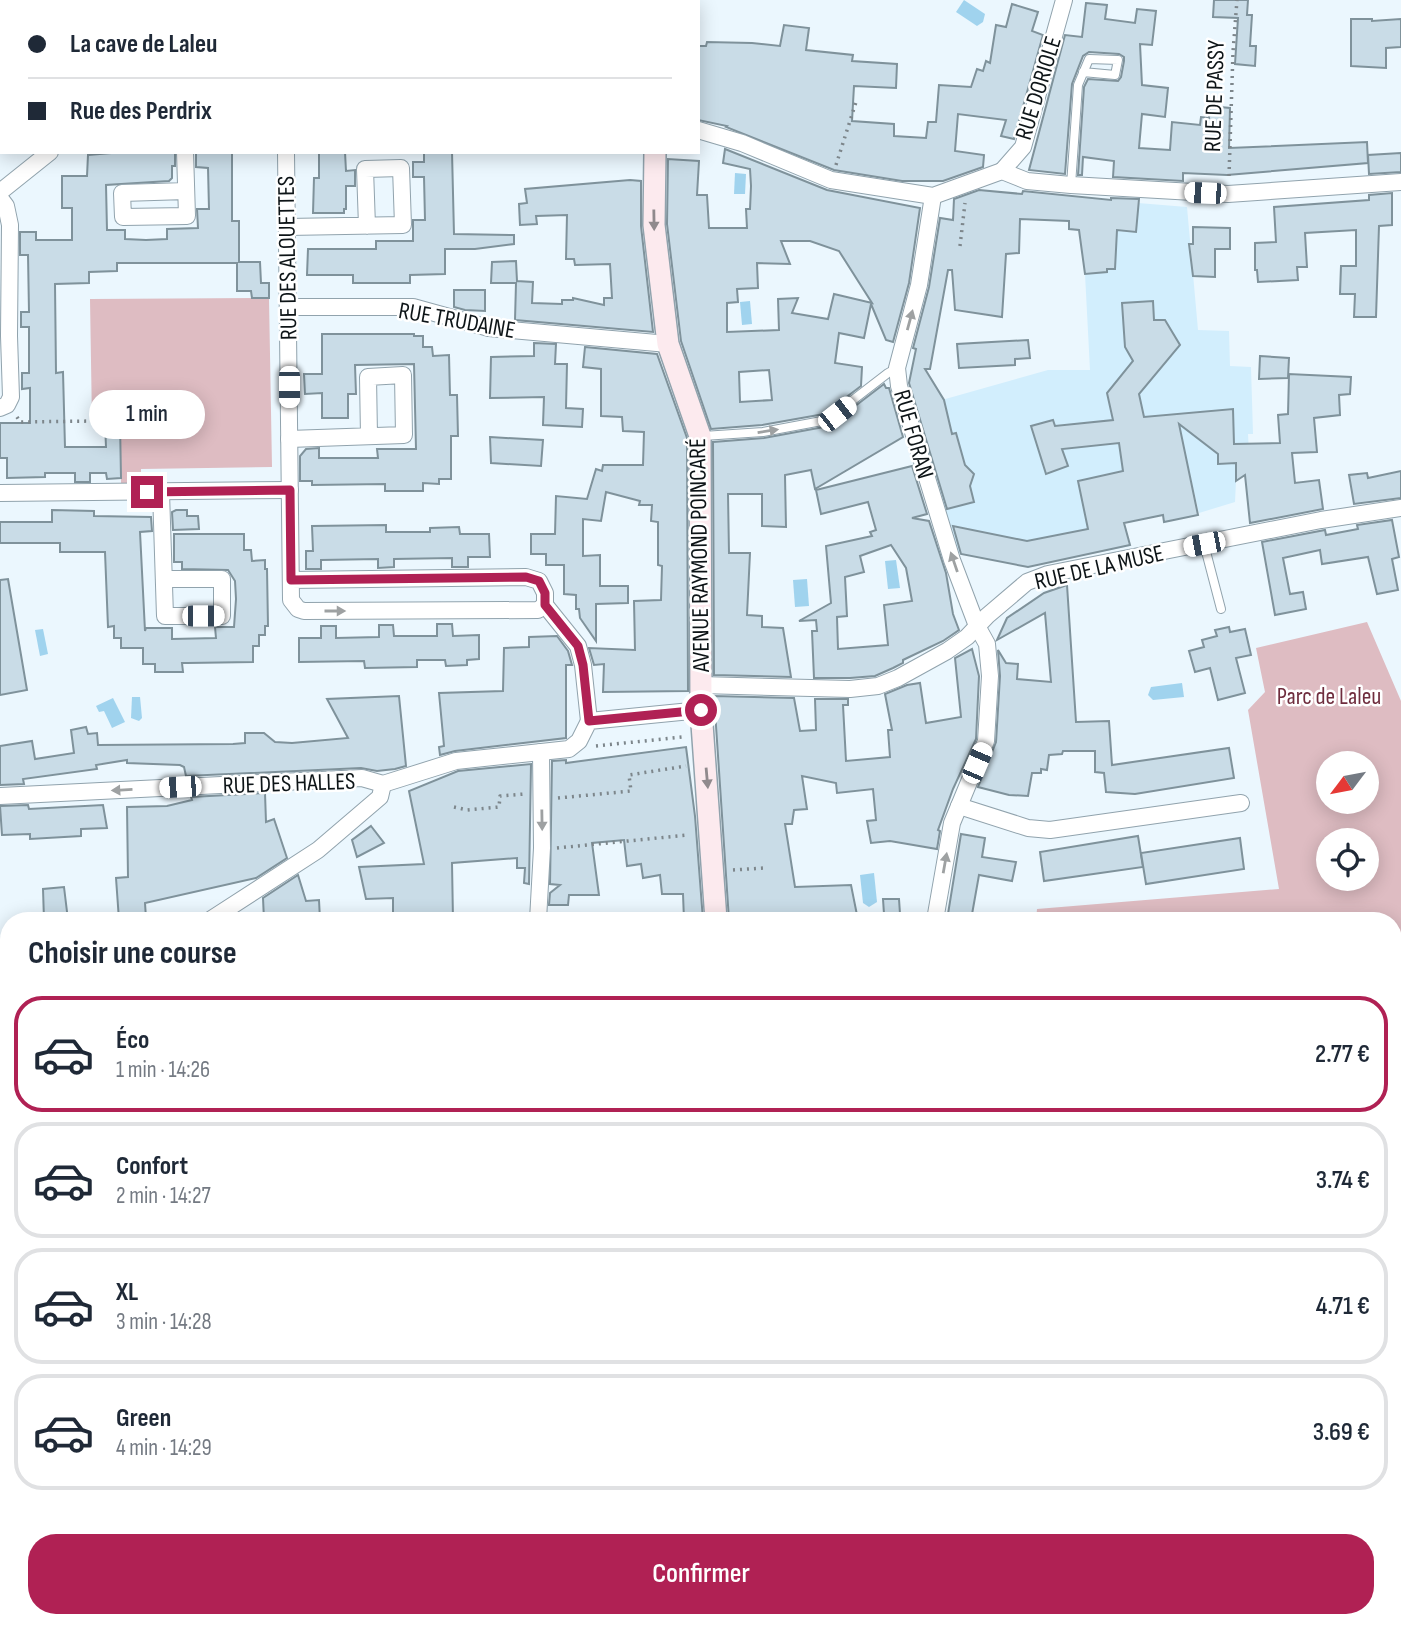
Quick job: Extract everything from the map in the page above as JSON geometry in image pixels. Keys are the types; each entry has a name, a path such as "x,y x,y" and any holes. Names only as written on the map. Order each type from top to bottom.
{"main road":[{"name":"AVENUE RAYMOND POINCARÉ","path":"655,154 654,225 668,344 700,436 701,710 716,912"}],"street":[{"name":"RUE DORIOLE","path":"1002,171 1023,147 1064,0"},
{"path":"700,131 742,143 831,180 933,196 1002,171 1027,181 1227,194 1401,182"},
{"path":"0,192 48,154"},
{"path":"185,154 186,191"},
{"name":"RUE DES ALOUETTES","path":"286,154 291,600 298,609 304,611 538,610 545,605"},
{"name":"RUE FORAN","path":"933,196 919,285 897,368 899,386 952,560 977,626 987,644 990,676 987,735 952,823 935,912"},
{"path":"0,198 6,206 10,225 4,337 11,397 3,406"},
{"path":"287,227 367,226"},
{"name":"RUE TRUDAINE","path":"288,307 413,307 489,328 668,344"},
{"path":"289,439 369,436"},
{"path":"0,493 290,490"},
{"path":"161,492 164,579"},
{"name":"RUE DE LA MUSE","path":"701,685 850,689 878,686 947,651 967,637 1005,599 1027,582 1048,574 1321,520 1401,508"},
{"path":"291,580 526,577 539,581 545,593 545,605 578,646 583,665 589,721 579,741 573,746"},
{"path":"589,721 701,710"},
{"name":"RUE DES HALLES","path":"0,796 362,778 383,784 456,761 562,750 573,746"},
{"path":"538,912 542,848 541,752"},
{"path":"222,912 318,850 380,797 383,784"},
{"path":"959,806 1028,828 1050,831 1241,803"}],"lane":[{"path":"1071,185 1078,85 1083,72"},
{"path":"700,436 763,432 827,420 897,368"},
{"path":"1204,544 1221,609"}],"path":[{"name":"RUE DE PASSY","path":"1227,194 1237,0"},
{"path":"831,180 856,102"},
{"path":"960,246 966,194 962,185"},
{"path":"3,406 20,422 95,421 101,409"},
{"path":"573,746 590,747 703,734"},
{"path":"454,807 467,810 499,807 500,796 541,797 631,790 629,775 706,764"},
{"path":"542,848 688,835"},
{"path":"713,871 764,868"}],"shaded area":[{"path":"1138,203 1187,207 1198,330 1229,331 1230,366 1251,367 1253,434 1248,434 1250,472 1236,481 1235,502 1199,513 1188,466 1139,475 1113,525 1114,531 1126,528 1130,546 1028,567 957,553 917,407 1048,370 1090,370 1085,274 1079,230"}],"green space":[{"path":"269,298 272,467 141,469 141,483 121,483 120,423 92,423 90,299"},
{"name":"Parc de Laleu","path":"1367,622 1401,701 1401,912 1037,912 1037,909 1279,889 1248,710 1265,692 1256,648"}],"water":[{"path":"964,0 985,14 983,22 977,26 956,12"},
{"path":"735,173 746,174 745,194 734,194"},
{"path":"750,301 752,324 742,325 740,302"},
{"path":"896,560 900,588 888,589 885,561"},
{"path":"807,579 809,606 795,607 793,580"},
{"path":"43,629 48,654 40,656 35,630"},
{"path":"1182,683 1184,697 1153,700 1148,695 1151,687"},
{"path":"132,697 140,697 142,718 139,721 131,718"},
{"path":"113,698 125,722 112,728 104,711 99,712 96,706"},
{"path":"874,873 877,902 869,907 863,903 860,875"}],"building":[{"path":"1214,0 1248,0 1247,15 1252,15 1250,46 1256,46 1255,66 1235,64 1238,18 1213,17"},
{"path":"1086,3 1107,5 1105,19 1135,23 1137,9 1156,11 1152,45 1140,44 1142,85 1168,88 1165,117 1142,114 1139,148 1170,150 1172,122 1200,125 1201,117 1209,118 1210,106 1230,108 1229,148 1367,142 1368,163 1227,175 1183,173 1183,181 1113,177 1114,161 1083,157 1082,175 1078,175 1084,87 1088,79 1118,81 1124,61 1124,57 1119,54 1089,52 1083,56 1072,84 1065,174 1029,170 1065,35 1082,37"},
{"path":"1012,4 1038,12 1032,31 1043,35 1014,139 1001,136 1006,120 958,114 955,151 984,155 983,167 943,181 902,181 834,170 727,126 700,120 700,46 706,46 707,42 780,46 784,25 809,28 806,50 853,55 852,61 897,64 896,88 854,86 852,121 894,124 894,136 926,138 928,122 936,122 939,85 971,87 977,69 983,71 986,61 990,63 996,25 1006,27"},
{"path":"1351,19 1401,19 1401,47 1386,48 1386,68 1351,66"},
{"path":"725,149 827,190 920,208 909,283 893,342 886,340 871,304 864,338 839,333 835,363 862,367 861,386 824,414 762,425 711,429 681,341 667,224 668,159 699,161 697,195 707,195 709,228 747,228 750,169 723,163","holes":["781,241 810,241 839,251 872,303 834,294 828,319 792,313 798,298 778,299 779,330 727,332 727,303 738,302 737,289 758,288 757,263 790,264","769,370 772,400 740,402 739,372"]},
{"path":"1401,153 1401,172 1369,174 1368,155"},
{"path":"175,154 175,166 172,166 172,178 169,181 106,185 107,230 125,230 125,239 146,240 167,239 167,229 198,228 197,209 209,209 208,168 196,167 196,154 232,154 232,221 239,221 239,262 260,262 261,283 269,283 269,298 252,298 251,291 237,291 237,263 117,263 117,271 89,272 89,283 55,284 56,373 63,372 65,447 106,447 105,423 120,423 121,478 107,479 106,473 90,473 90,482 75,482 75,473 45,473 45,477 7,478 7,458 0,458 0,423 30,423 30,388 22,389 22,373 29,373 29,327 21,327 21,312 29,312 28,255 20,255 20,232 36,232 36,240 72,240 72,208 62,208 62,176 87,176 88,155"},
{"path":"319,154 345,154 346,171 355,170 355,186 346,186 344,213 313,213 314,178 319,178"},
{"path":"424,154 452,154 454,234 514,235 514,244 475,249 445,249 445,274 410,275 410,283 353,283 353,275 307,275 308,249 376,249 376,241 413,241 413,220 425,220 424,177 413,177 413,162 424,162"},
{"path":"641,181 641,226 653,332 515,320 516,283 491,283 492,262 516,261 517,281 533,282 532,303 562,304 562,300 573,298 604,305 604,298 612,298 610,264 575,265 574,259 566,259 567,215 536,216 537,224 520,225 519,204 527,203 525,189"},
{"path":"979,190 1022,194 1023,191 1111,200 1139,199 1136,232 1117,230 1115,269 1085,274 1079,230 1069,229 1069,221 1020,219 1019,253 1006,254 1002,317 955,310 952,270 948,270 930,369 925,369 944,400 952,434 956,433 965,465 974,474 970,486 974,502 947,509 909,383 916,349 913,348 929,287 940,218 953,220 954,199"},
{"path":"1392,193 1392,225 1379,226 1376,317 1354,317 1355,294 1340,294 1341,266 1356,266 1356,230 1305,233 1307,267 1297,267 1298,280 1258,282 1255,243 1276,242 1274,207 1369,200 1369,195"},
{"path":"1193,227 1230,228 1230,249 1215,249 1215,277 1193,276 1189,244 1193,244"},
{"path":"454,290 485,290 485,311 454,307"},
{"path":"1153,301 1154,320 1165,320 1180,345 1139,394 1144,417 1233,409 1234,444 1280,443 1278,415 1288,414 1289,374 1351,377 1350,394 1339,395 1340,415 1314,418 1317,452 1292,453 1295,483 1319,480 1323,509 1250,523 1245,475 1236,481 1236,463 1218,464 1218,454 1179,424 1198,515 1164,522 1163,515 1124,523 1130,545 1028,567 961,554 953,526 1027,541 1088,529 1078,481 1123,471 1119,443 1062,449 1068,466 1046,474 1031,426 1053,420 1055,426 1113,420 1107,393 1133,361 1125,347 1122,303"},
{"path":"322,334 414,334 423,336 423,347 432,347 433,356 449,355 450,395 457,395 458,436 451,436 451,479 439,479 439,484 423,483 423,491 385,491 385,484 312,485 312,481 300,481 300,456 306,449 319,448 319,458 378,458 377,449 416,449 414,364 355,365 356,394 348,394 348,418 322,418 322,393 305,394 304,374 322,374"},
{"path":"1028,340 1030,358 1015,359 1015,365 959,368 957,344"},
{"path":"534,343 556,344 555,364 567,364 566,408 583,409 582,427 543,425 544,397 490,398 491,357 534,356"},
{"path":"585,347 657,354 687,438 688,691 603,692 604,664 594,665 589,648 635,650 634,601 661,600 662,566 658,565 658,522 651,521 652,505 639,505 640,501 606,492 601,521 583,519 583,556 600,555 600,586 628,586 628,603 596,604 596,641 580,618 579,609 576,609 576,595 564,594 564,565 546,565 546,554 531,554 531,534 555,534 556,496 587,499 596,469 602,471 603,465 643,465 644,432 623,431 622,417 601,416 601,369 583,367"},
{"path":"1260,356 1289,358 1288,378 1259,379"},
{"path":"884,384 889,388 903,437 815,489 811,470 785,475 786,527 762,526 762,494 728,494 729,553 750,553 747,615 762,616 762,627 783,628 791,677 714,675 713,442 764,438 829,426"},
{"path":"490,437 543,440 541,466 491,463"},
{"path":"912,466 927,514 912,518 929,521 946,573 953,614 959,630 875,676 814,678 812,631 817,631 816,620 799,621 831,603 826,546 872,536 870,532 876,530 868,502 821,514 816,490","holes":["891,545 906,568 912,601 884,605 888,645 838,649 837,617 847,616 845,577 864,572 860,556"]},
{"path":"1401,471 1401,498 1354,504 1349,475 1367,473 1368,478"},
{"path":"52,510 94,511 94,516 151,517 152,531 140,532 145,631 146,628 172,628 172,639 216,638 215,627 234,627 236,599 235,581 228,570 182,569 182,562 174,562 174,534 244,534 244,550 251,550 252,561 265,560 267,569 268,626 265,626 265,635 259,635 259,646 253,646 253,662 182,663 183,672 155,672 155,664 143,664 143,648 121,648 121,638 114,638 114,626 108,627 105,552 60,552 60,543 0,543 0,522 52,522"},
{"path":"187,510 187,516 198,516 199,529 173,530 172,512"},
{"path":"1392,520 1399,557 1392,559 1398,590 1377,594 1368,557 1322,564 1320,550 1283,558 1290,594 1303,592 1306,609 1275,615 1262,542 1325,530 1326,535 1358,529 1357,525"},
{"path":"386,525 386,532 430,532 430,528 459,527 460,534 489,534 490,557 468,557 468,567 452,567 452,558 394,559 394,567 378,568 378,559 321,560 321,569 306,569 306,551 313,551 312,526"},
{"path":"8,579 27,690 0,695 0,580"},
{"path":"1067,585 1076,722 1109,721 1112,765 1229,748 1234,778 1135,794 1106,792 1104,773 1095,772 1095,751 1063,751 1062,754 1049,755 1047,770 1041,769 1041,773 1032,773 1028,796 1009,795 978,787 996,742 1000,676 998,650 1006,663 1018,664 1017,679 1051,682 1045,613 997,640 1007,618 1044,593"},
{"path":"437,624 452,624 453,636 479,635 479,659 467,660 467,665 446,666 445,660 417,660 417,667 365,668 364,661 299,662 299,638 321,638 321,626 336,626 336,638 379,637 379,625 393,625 394,636 437,636"},
{"path":"1229,627 1230,632 1245,629 1251,655 1236,658 1245,693 1218,700 1210,668 1195,672 1189,651 1204,647 1202,640 1217,636 1215,630"},
{"path":"557,636 568,651 572,665 566,665 566,738 440,755 439,747 444,746 439,693 503,691 504,648 529,647 529,637"},
{"path":"972,649 979,676 976,739 938,830 937,849 890,841 871,843 867,821 876,820 873,789 837,793 836,783 802,776 807,809 794,810 792,824 785,824 795,887 851,885 856,912 728,912 714,696 794,698 800,731 816,730 815,699 848,699 848,705 843,705 846,761 890,757 888,730 892,730 885,694 920,683 926,723 961,717 955,658"},
{"path":"399,696 406,766 395,769 377,771 361,768 186,776 184,767 180,765 127,763 127,760 96,765 97,769 23,779 24,784 0,785 0,746 32,741 35,759 74,753 71,730 86,727 88,734 97,733 98,745 233,744 245,743 245,733 264,733 275,742 292,743 348,738 327,699"},
{"path":"686,747 695,816 702,912 684,912 683,894 662,894 660,875 643,878 641,864 627,866 624,840 592,843 599,895 569,895 568,905 549,905 550,893 560,885 550,884 552,761 566,760 566,763"},
{"path":"531,764 529,884 524,883 525,868 517,868 517,858 452,863 453,912 393,912 393,898 366,899 359,867 424,864 409,791 458,771"},
{"path":"265,793 266,822 274,819 287,858 256,878 145,903 146,912 118,912 116,878 128,877 127,807 167,806 192,800 191,797"},
{"path":"28,805 29,809 103,805 107,828 81,829 81,836 30,839 30,834 2,835 0,806"},
{"path":"371,826 384,843 357,857 352,840"},
{"path":"961,834 985,838 982,857 1016,862 1012,881 979,875 972,912 948,912"},
{"path":"1138,836 1143,867 1044,881 1040,852"},
{"path":"1240,838 1244,869 1146,884 1141,853"},
{"path":"298,875 306,901 319,900 320,912 264,912 263,898"},
{"path":"64,887 67,912 44,912 43,889"},
{"path":"883,899 899,899 900,912 884,912"}],"route":[{"path":"147,492 290,490 291,580 526,577 539,581 545,593 545,605 578,646 583,665 589,721 701,710"}]}
